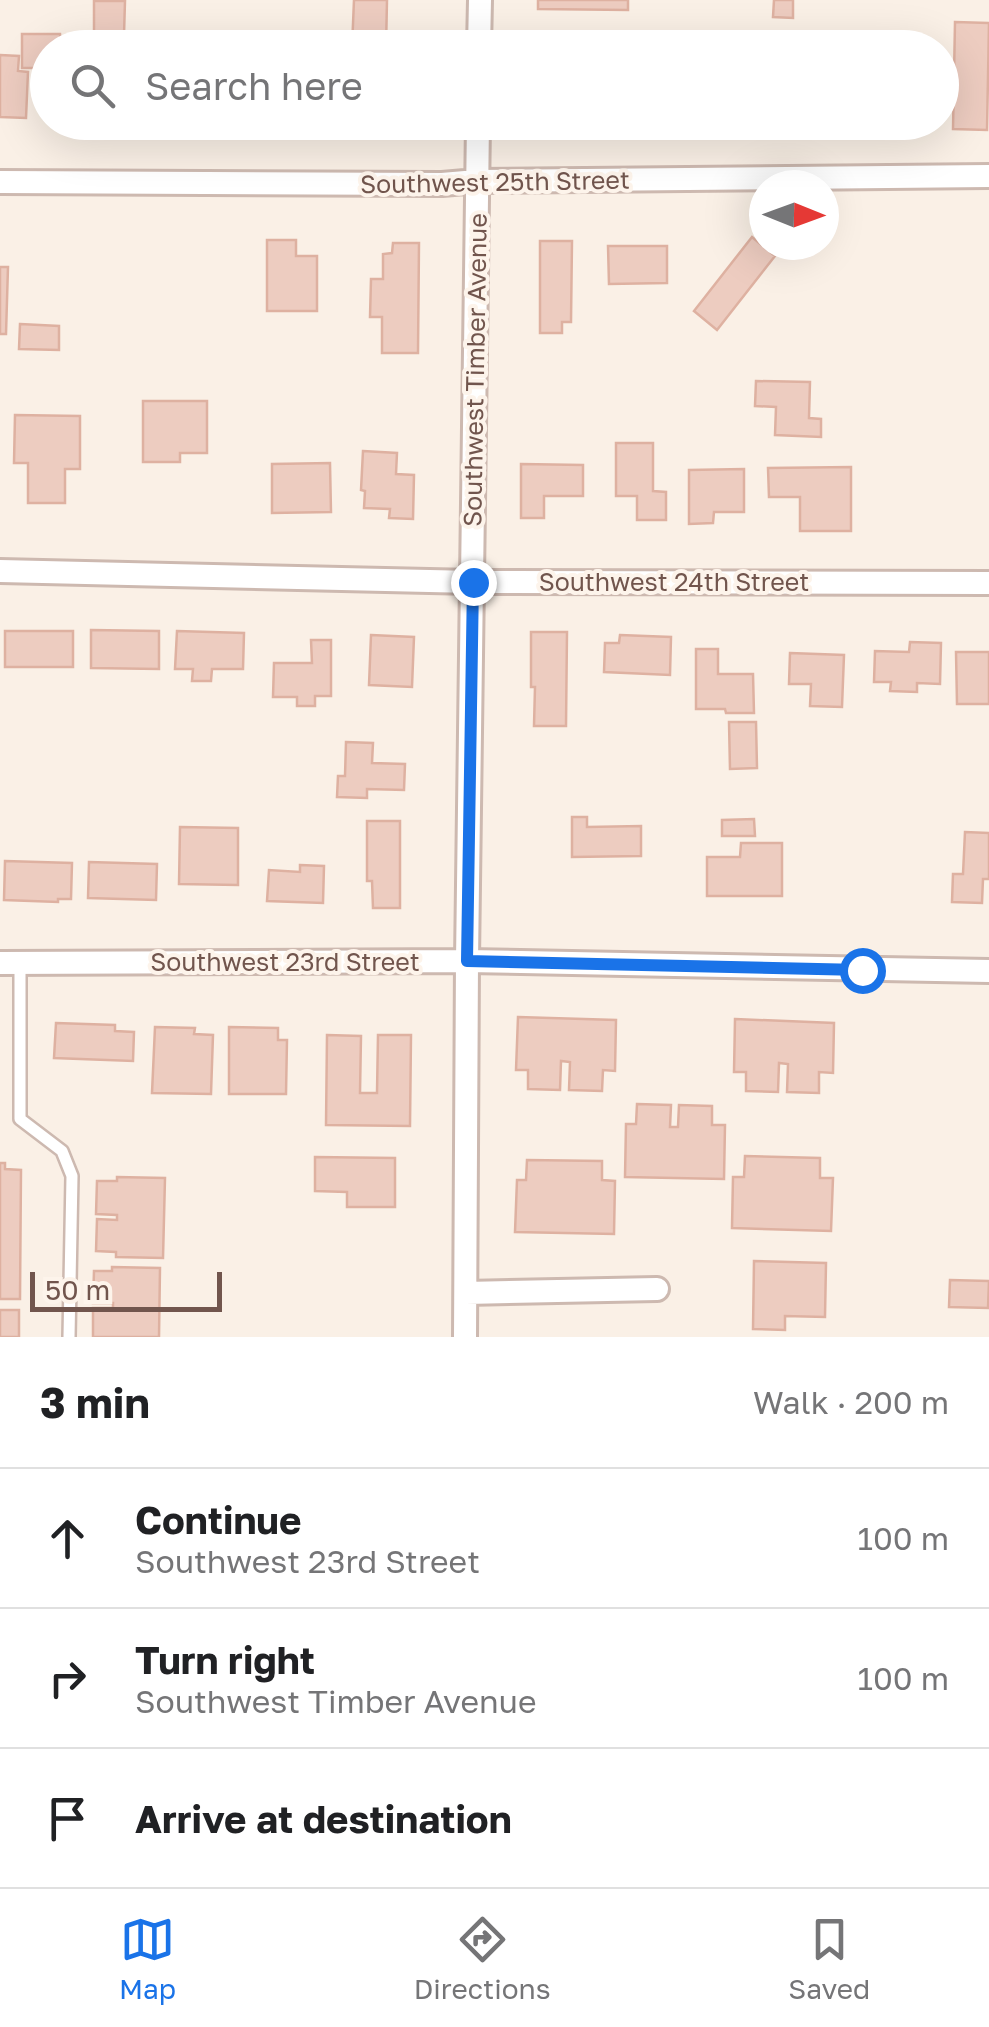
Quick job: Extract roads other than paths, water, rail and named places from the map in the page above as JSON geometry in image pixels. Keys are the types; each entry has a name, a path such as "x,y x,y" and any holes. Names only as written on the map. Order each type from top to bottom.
{"street":[{"path":"479,30 480,0"},
{"name":"Southwest Timber Avenue","path":"465,1337 478,140"},
{"name":"Southwest 25th Street","path":"0,182 442,184 989,176"},
{"name":"Southwest 24th Street","path":"0,571 473,582 989,583"},
{"name":"Southwest 23rd Street","path":"10,963 467,961 989,971"},
{"path":"466,1294 657,1290"}],"lane":[{"path":"10,963 20,1119 62,1151 72,1176 69,1337"}]}
